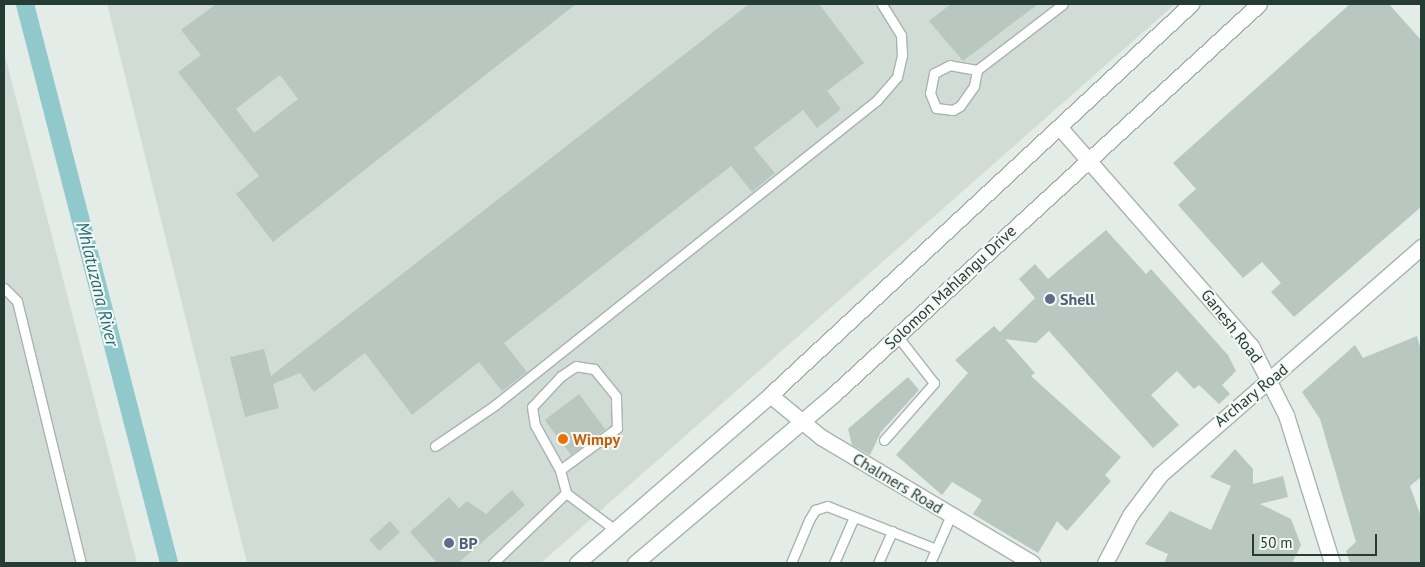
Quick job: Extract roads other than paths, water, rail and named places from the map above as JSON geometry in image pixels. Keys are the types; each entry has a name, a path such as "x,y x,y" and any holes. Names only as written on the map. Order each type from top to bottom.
{"main road":[{"path":"577,563 614,529 770,396 1061,129 1191,4"},
{"name":"Solomon Mahlangu Drive","path":"641,561 898,337 1086,159 1258,4"},
{"name":"Ganesh Road","path":"1061,129 1226,314 1271,379 1286,415 1332,563"},
{"name":"Archary Road","path":"1105,563 1130,515 1160,475 1421,248"},
{"name":"Chalmers Road","path":"770,396 801,423 1032,563"}],"lane":[{"path":"435,446 495,405 877,100 897,77 902,55 901,35 882,4"},
{"path":"977,70 950,65 934,73 930,94 936,108 953,110 960,106 974,86 977,70 1062,4"},
{"path":"4,288 17,301 81,563"},
{"path":"884,440 934,383 898,337"},
{"path":"560,470 617,428 616,396 594,369 576,366 561,376 532,407 534,425 560,470 566,493 614,529"},
{"path":"493,563 566,493"},
{"path":"791,563 815,510 827,506 936,549"},
{"path":"930,563 951,515"},
{"path":"834,563 854,517"},
{"path":"878,563 892,531"}],"waterway":[{"name":"Mhlatuzana River","path":"25,4 169,563"}],"place":[{"name":"Shell","path":"1050,299"},
{"name":"Wimpy","path":"563,439"},
{"name":"BP","path":"449,543"}]}
